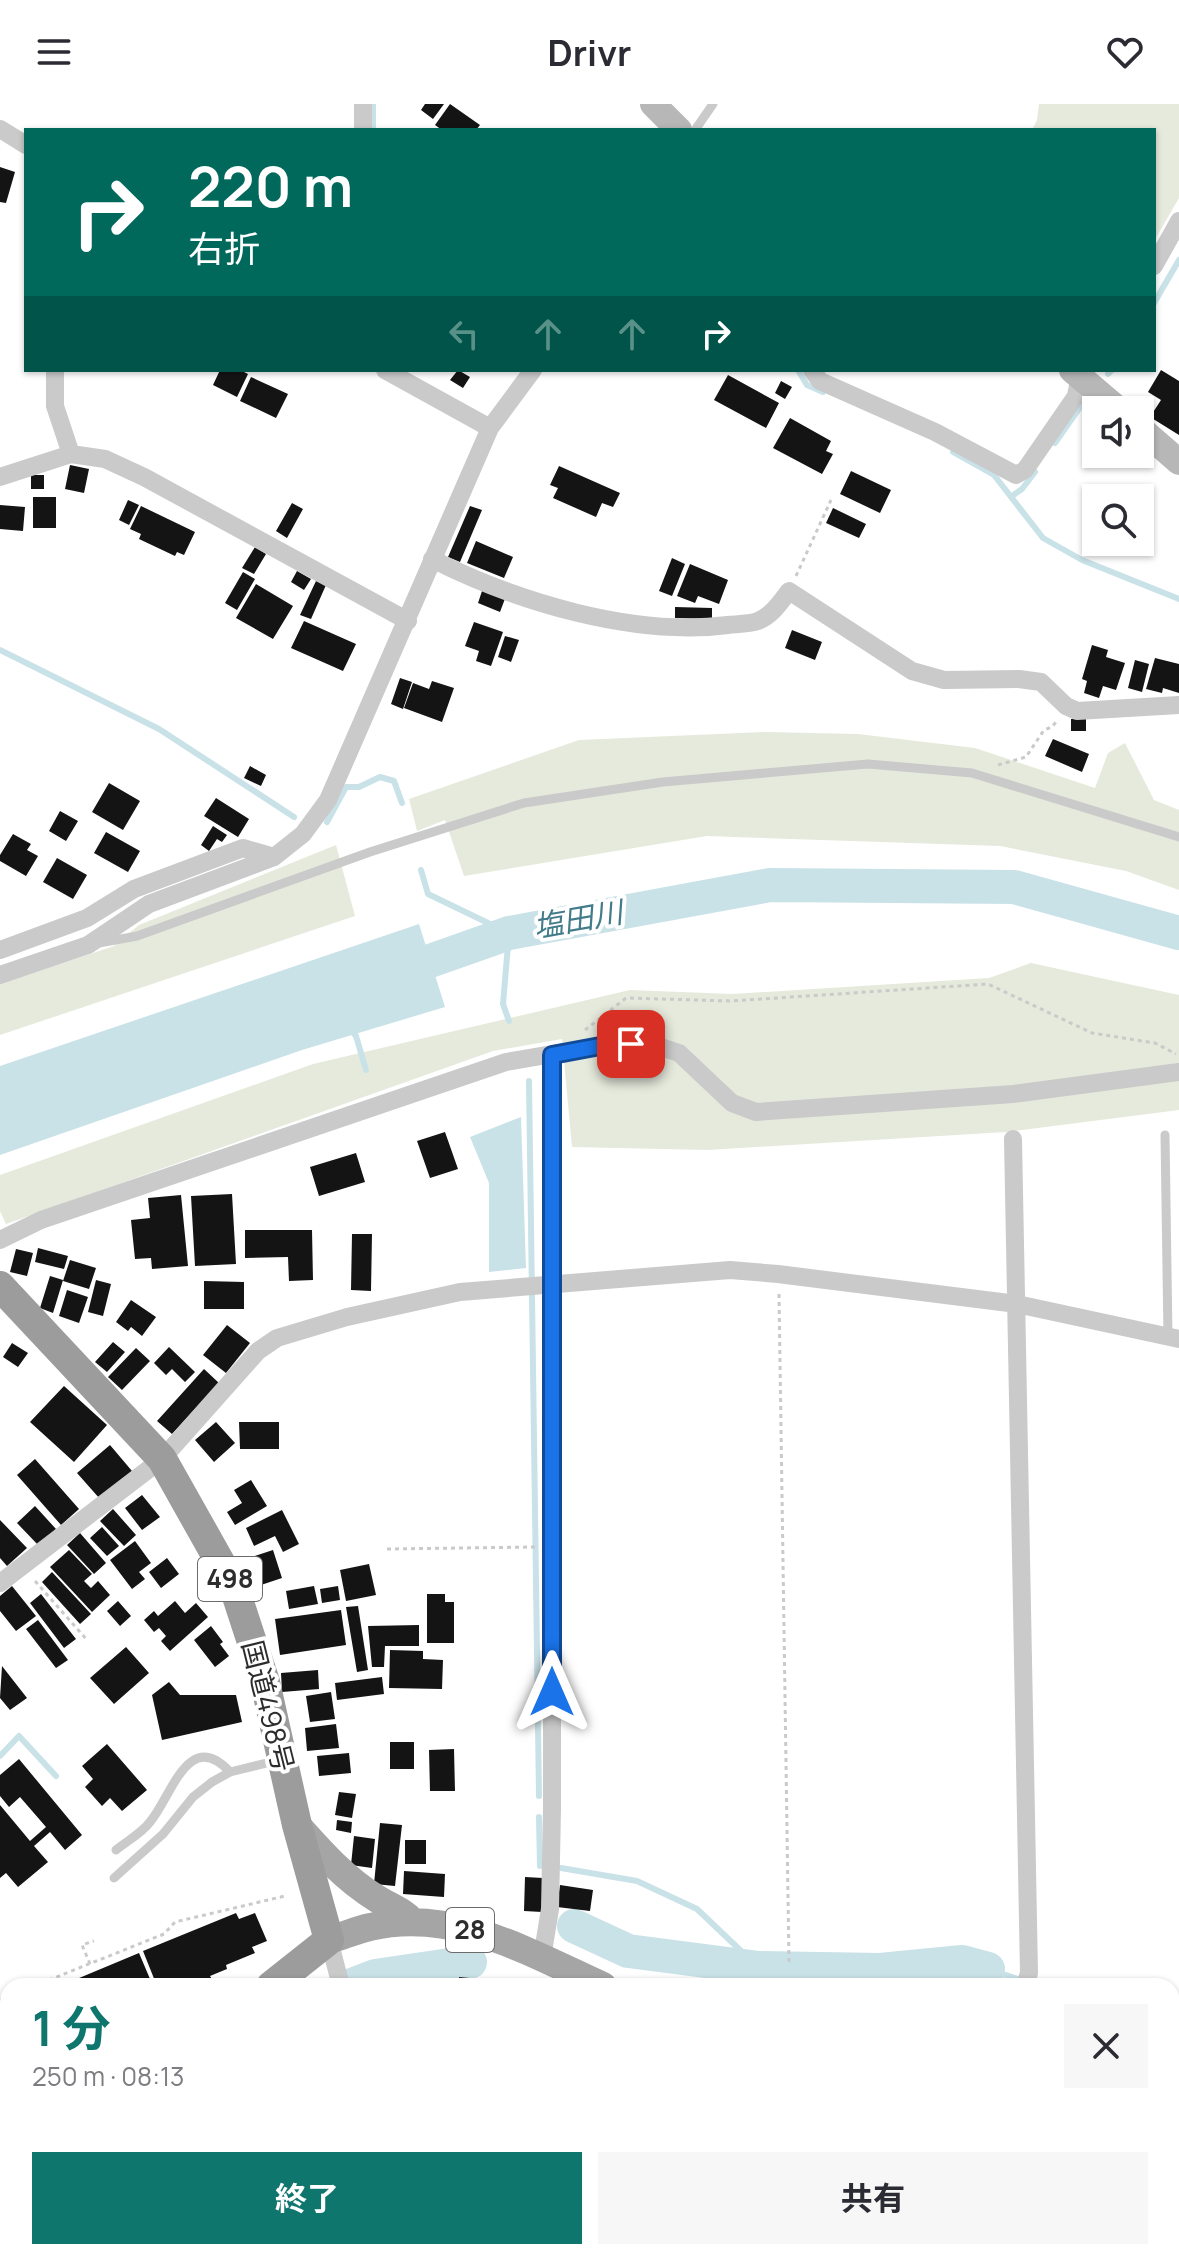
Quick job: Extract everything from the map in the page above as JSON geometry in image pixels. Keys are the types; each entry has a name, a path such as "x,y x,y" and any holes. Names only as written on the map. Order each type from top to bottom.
{"highway":[{"name":"国道498号","path":"6,1301 162,1459 234,1587 265,1682 297,1825 329,1940"},
{"path":"281,1978 329,1940"}],"main road":[{"path":"653,104 677,128"},
{"path":"1079,372 1104,396"},
{"path":"1154,440 1179,462"},
{"path":"297,1825 345,1875 377,1899 402,1910 413,1922"},
{"name":"28","path":"329,1940 371,1926 413,1922 453,1926 500,1939 583,1978"}],"street":[{"path":"363,104 363,128"},
{"path":"0,129 24,144"},
{"path":"1156,262 1179,221"},
{"path":"55,372 55,406 71,454"},
{"path":"389,372 490,428"},
{"path":"0,975 88,945 149,904 274,857 303,834 328,800 490,428 532,372"},
{"path":"813,372 820,381 935,432 1016,475 1025,470 1076,396 1079,372"},
{"path":"0,477 71,454 105,459 144,477 408,621"},
{"path":"432,559 478,582 600,618 697,629 756,622 771,613 789,591 912,671 944,680 1019,679 1041,682 1066,706 1077,711 1179,705"},
{"path":"0,950 87,918 134,889 243,848 274,857"},
{"path":"0,1240 41,1220 506,1062 611,1044 652,1044 679,1053 732,1103 756,1112 1013,1094 1179,1072"},
{"path":"542,1958 550,1909 552,1809 539,1285 552,1055"},
{"path":"1013,1139 1027,1978"},
{"path":"0,1583 162,1459 258,1351 277,1338 347,1317 460,1292 730,1270 1017,1304 1174,1338"},
{"path":"329,1940 339,1978"}],"lane":[{"path":"696,128 713,104"},
{"path":"88,945 137,936 370,852 524,803 663,782 868,764 972,773 1179,837"},
{"path":"1165,1135 1174,1338"},
{"path":"116,1850 150,1823 183,1767 204,1757 218,1759 230,1772"},
{"path":"114,1878 163,1834 193,1797 230,1772 282,1759"}],"path":[{"path":"789,591 831,500"},
{"path":"972,773 1026,757 1044,730 1052,727 1066,706"},
{"path":"552,1055 626,998 731,1001 988,984 1092,1033 1155,1043 1179,1055"},
{"path":"778,1274 789,1963"},
{"path":"387,1549 528,1547"},
{"path":"22,1566 88,1641"},
{"path":"54,1978 164,1934 175,1922 285,1896"},
{"path":"90,1964 82,1945 94,1941"}],"shaded area":[{"path":"1039,104 1179,104 1179,198 1156,238 1156,128 1033,128"},
{"path":"766,732 858,734 975,748 1095,788 1108,753 1125,743 1154,800 1179,810 1179,890 1126,871 1000,846 707,836 464,876 445,820 417,831 409,799 579,740"},
{"path":"336,845 355,916 0,1035 0,984 114,946 139,925"},
{"path":"1031,963 1179,995 1179,1110 1006,1132 708,1150 572,1147 562,1039 493,1051 6,1224 0,1211 0,1175 313,1064 630,990 732,994 989,978"}],"water":[{"path":"419,924 445,1007 302,1050 0,1155 0,1066"},
{"path":"521,1117 526,1268 489,1272 489,1183 470,1137"}],"building":[{"path":"425,104 444,104 433,119 421,110"},
{"path":"450,104 480,125 478,128 439,128 435,125"},
{"path":"0,167 15,172 6,203 0,202"},
{"path":"1161,370 1179,381 1179,435 1154,419 1154,411 1161,400 1148,392"},
{"path":"219,372 248,374 237,397 213,385"},
{"path":"456,372 470,377 463,388 450,380"},
{"path":"728,375 779,403 766,428 714,400"},
{"path":"251,377 288,394 276,418 240,401"},
{"path":"781,381 792,387 785,399 775,393"},
{"path":"790,418 831,441 826,451 833,454 822,474 773,448"},
{"path":"70,465 89,469 84,493 65,489"},
{"path":"559,466 620,493 613,507 602,503 596,517 553,498 558,488 550,485"},
{"path":"851,471 891,490 880,513 840,494"},
{"path":"31,475 44,475 44,489 31,489"},
{"path":"33,497 56,497 56,528 33,528"},
{"path":"128,500 139,505 129,525 119,520"},
{"path":"292,503 303,509 287,538 276,531"},
{"path":"0,505 25,507 23,531 0,529"},
{"path":"141,506 195,532 184,555 177,552 175,556 139,539 141,534 130,529"},
{"path":"470,506 482,510 460,562 448,557"},
{"path":"833,508 866,524 859,538 826,523"},
{"path":"476,541 513,557 504,578 467,563"},
{"path":"255,547 266,554 254,574 242,568"},
{"path":"672,558 685,564 672,596 659,591"},
{"path":"690,564 728,580 719,604 698,596 695,603 677,596"},
{"path":"297,571 311,579 304,590 291,582"},
{"path":"243,572 255,579 237,610 225,603"},
{"path":"316,581 326,585 311,619 300,615"},
{"path":"256,584 293,606 273,639 236,618"},
{"path":"483,588 506,596 500,612 478,603"},
{"path":"675,607 712,608 712,619 675,618"},
{"path":"304,621 356,644 343,671 291,648"},
{"path":"474,622 503,632 491,666 476,661 479,651 465,646"},
{"path":"792,630 822,642 815,660 785,648"},
{"path":"505,636 519,640 511,662 498,657"},
{"path":"1092,645 1108,650 1106,657 1125,663 1116,690 1103,686 1099,698 1084,693 1087,681 1082,679"},
{"path":"1155,658 1179,664 1179,693 1163,688 1162,693 1146,689"},
{"path":"1135,660 1149,664 1142,692 1128,688"},
{"path":"400,678 412,682 403,709 391,704"},
{"path":"432,681 454,688 442,722 404,708 413,683 429,689"},
{"path":"1071,719 1086,719 1086,731 1071,731"},
{"path":"1053,739 1089,754 1082,772 1045,756"},
{"path":"250,766 266,775 261,786 244,778"},
{"path":"109,783 140,801 123,830 92,812"},
{"path":"216,798 249,819 238,837 204,816"},
{"path":"60,811 78,821 66,841 49,831"},
{"path":"213,826 227,835 222,842 217,839 209,851 201,845"},
{"path":"106,832 140,851 128,872 94,853"},
{"path":"13,834 31,844 27,850 38,856 26,876 0,861 0,855"},
{"path":"57,858 87,875 73,899 43,882"},
{"path":"445,1132 458,1169 430,1178 417,1141"},
{"path":"356,1153 365,1182 319,1196 310,1167"},
{"path":"232,1194 236,1264 195,1266 191,1196"},
{"path":"181,1195 188,1266 152,1269 151,1258 135,1259 131,1220 150,1218 148,1198"},
{"path":"245,1230 312,1230 313,1280 289,1281 288,1257 245,1258"},
{"path":"352,1234 372,1234 371,1291 351,1290"},
{"path":"38,1248 68,1256 64,1269 35,1262"},
{"path":"16,1249 33,1253 27,1276 10,1272"},
{"path":"70,1260 96,1268 89,1289 63,1281"},
{"path":"50,1276 63,1280 53,1313 40,1308"},
{"path":"96,1280 111,1284 103,1316 88,1312"},
{"path":"204,1281 244,1282 244,1309 204,1309"},
{"path":"67,1290 88,1297 79,1323 59,1316"},
{"path":"131,1300 156,1317 142,1336 131,1327 128,1331 116,1322"},
{"path":"227,1325 250,1343 226,1373 203,1355"},
{"path":"113,1342 125,1352 107,1372 95,1362"},
{"path":"12,1343 28,1353 18,1367 3,1357"},
{"path":"169,1347 195,1372 185,1382 172,1369 166,1375 154,1363"},
{"path":"136,1348 150,1361 122,1390 108,1377"},
{"path":"204,1369 219,1383 172,1434 157,1421"},
{"path":"64,1386 107,1425 74,1462 30,1422"},
{"path":"216,1422 235,1443 214,1462 195,1440"},
{"path":"239,1422 279,1422 279,1449 240,1449"},
{"path":"110,1445 132,1471 100,1499 77,1473"},
{"path":"35,1459 79,1509 61,1525 17,1475"},
{"path":"251,1480 267,1506 235,1525 227,1512 242,1503 234,1490"},
{"path":"142,1495 160,1517 142,1530 125,1508"},
{"path":"35,1506 56,1529 39,1546 17,1523"},
{"path":"113,1509 136,1535 124,1546 100,1521"},
{"path":"282,1510 299,1544 283,1552 275,1536 254,1546 246,1528"},
{"path":"0,1520 27,1548 7,1566 0,1558"},
{"path":"102,1527 119,1546 107,1556 90,1538"},
{"path":"80,1533 106,1563 94,1574 67,1545"},
{"path":"135,1541 151,1563 139,1572 145,1579 132,1589 110,1560"},
{"path":"69,1550 92,1574 84,1581 91,1588 98,1581 110,1595 92,1612 50,1567"},
{"path":"273,1550 282,1578 261,1585 252,1557"},
{"path":"167,1558 179,1574 161,1588 149,1572"},
{"path":"369,1564 376,1595 346,1601 340,1570"},
{"path":"52,1572 91,1614 80,1624 42,1582"},
{"path":"12,1586 36,1616 16,1631 0,1611 0,1596"},
{"path":"314,1586 318,1604 289,1609 286,1591"},
{"path":"338,1586 340,1600 322,1603 320,1589"},
{"path":"41,1594 76,1639 64,1648 30,1603"},
{"path":"427,1594 445,1594 445,1602 454,1602 454,1643 427,1643"},
{"path":"118,1601 131,1616 120,1626 107,1611"},
{"path":"175,1601 185,1613 196,1603 208,1617 170,1651 161,1641 166,1636 159,1628 154,1632 144,1620 154,1611 158,1616"},
{"path":"358,1606 368,1670 357,1672 346,1607"},
{"path":"341,1610 346,1645 280,1655 275,1619"},
{"path":"38,1620 68,1660 56,1668 26,1629"},
{"path":"419,1625 419,1646 385,1646 384,1667 372,1667 368,1626"},
{"path":"211,1626 229,1656 215,1667 194,1640"},
{"path":"126,1647 149,1673 114,1704 90,1678"},
{"path":"390,1650 423,1651 423,1659 443,1660 442,1689 389,1688"},
{"path":"2,1666 27,1698 10,1710 0,1698"},
{"path":"318,1670 319,1689 282,1692 281,1673"},
{"path":"382,1677 384,1694 337,1700 335,1683"},
{"path":"169,1682 180,1695 236,1695 242,1722 162,1740 152,1695"},
{"path":"331,1692 335,1719 310,1722 306,1696"},
{"path":"336,1724 339,1748 307,1751 305,1728"},
{"path":"390,1742 414,1742 414,1769 390,1769"},
{"path":"107,1744 147,1790 122,1811 110,1798 102,1806 85,1787 93,1779 82,1766"},
{"path":"454,1749 455,1791 430,1791 429,1750"},
{"path":"349,1753 351,1773 319,1776 317,1756"},
{"path":"19,1759 82,1835 65,1850 50,1832 34,1846 48,1862 18,1887 6,1873 0,1878 0,1805 30,1841 46,1827 20,1797 9,1807 0,1796 0,1775"},
{"path":"339,1792 356,1794 352,1818 335,1815"},
{"path":"337,1820 352,1822 351,1833 336,1830"},
{"path":"380,1823 402,1825 395,1886 374,1884"},
{"path":"354,1836 375,1839 372,1868 351,1865"},
{"path":"405,1840 426,1840 426,1864 405,1864"},
{"path":"404,1871 445,1874 444,1897 403,1894"},
{"path":"525,1877 543,1878 542,1912 524,1911"},
{"path":"560,1885 593,1890 590,1911 557,1907"},
{"path":"236,1913 239,1919 255,1913 267,1941 252,1947 255,1953 226,1965 227,1969 211,1978 154,1978 143,1951"},
{"path":"139,1953 150,1978 79,1978"}],"waterway":[{"path":"373,104 373,128"},
{"path":"1156,300 1179,260"},
{"path":"799,372 807,385 823,392"},
{"path":"1055,443 1082,404"},
{"path":"953,452 994,475 1043,538 1082,560 1179,599"},
{"path":"1012,496 1035,472"},
{"path":"0,650 159,729 294,817"},
{"path":"327,822 346,787 359,787 380,777 394,781 402,803"},
{"path":"421,870 428,894 509,933 503,1004 509,1021"},
{"name":"塩田川","path":"384,973 430,961 509,933 770,885 1014,887 1179,933"},
{"path":"350,1029 356,1036 366,1070"},
{"path":"529,1081 539,1796"},
{"path":"0,1756 19,1736 56,1776"},
{"path":"539,1817 540,1866"},
{"path":"561,1868 637,1881 697,1909 759,1968"},
{"path":"574,1926 628,1951 759,1968 880,1970 962,1962 988,1969"},
{"path":"370,1978 470,1962"},
{"path":"747,1978 748,1967"},
{"path":"988,1969 1014,1978"}],"route":[{"path":"552,1692 552,1055 611,1044 631,1044"}]}
